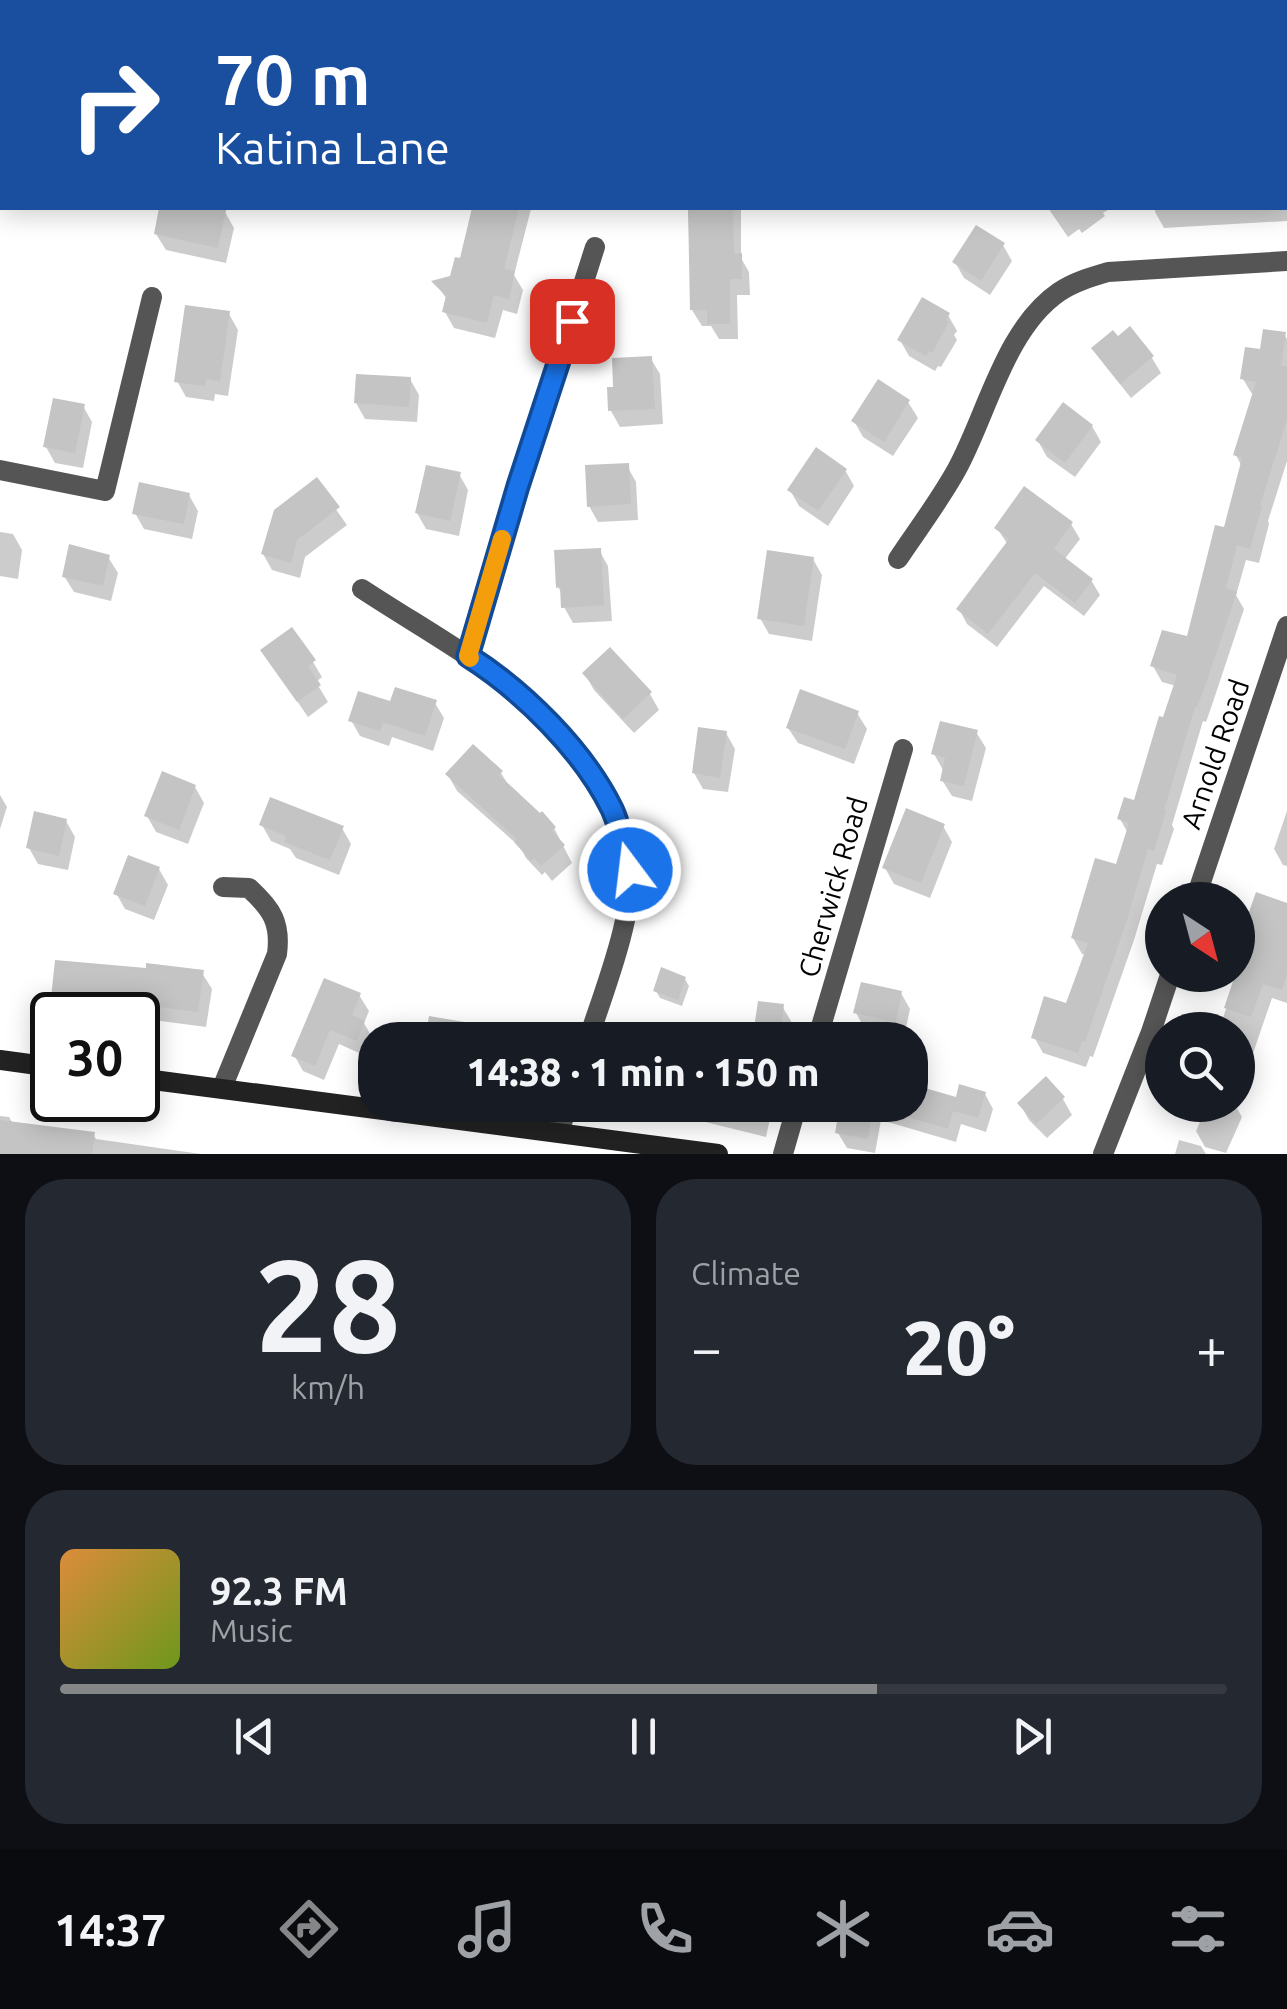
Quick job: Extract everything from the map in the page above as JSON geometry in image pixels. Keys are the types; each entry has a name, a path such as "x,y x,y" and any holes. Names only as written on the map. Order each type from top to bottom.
{"main road":[{"path":"0,1060 30,1064"},
{"path":"160,1081 718,1154"}],"street":[{"path":"468,656 595,247"},
{"path":"898,559 958,468 1016,340 1040,308 1058,293 1108,272 1287,261"},
{"path":"0,470 105,491 152,297"},
{"path":"362,589 489,670 526,701 579,757 600,786 623,838 630,870 619,944 594,1022"},
{"name":"Arnold Road","path":"1201,882 1287,626"},
{"name":"Cherwick Road","path":"822,1022 902,749"},
{"path":"222,1088 277,954 279,934 263,901 248,888 223,887"},
{"path":"1102,1154 1164,992"},
{"path":"559,1132 562,1122"},
{"path":"783,1154 793,1122"}],"building":[{"path":"159,210 226,210 218,248 154,234"},
{"path":"472,210 519,210 504,269 515,271 509,299 494,295 487,323 442,312 446,296 431,281 450,276 455,257 460,258"},
{"path":"688,210 733,210 734,254 742,253 742,279 730,279 730,324 707,324 707,310 690,310"},
{"path":"976,225 1005,243 981,281 952,262"},
{"path":"922,297 950,313 932,353 929,351 926,356 897,340"},
{"path":"185,305 230,311 220,381 206,379 205,386 174,382"},
{"path":"1130,326 1154,356 1120,384 1091,348 1113,330 1118,336"},
{"path":"1263,329 1286,332 1281,366 1287,366 1287,420 1250,549 1237,545 1226,588 1237,592 1195,707 1154,851 1148,849 1126,923 1078,1053 1031,1038 1044,996 1066,1003 1088,943 1071,938 1095,858 1116,864 1129,823 1117,819 1124,797 1134,800 1159,716 1163,717 1177,675 1150,666 1162,630 1187,636 1215,525 1224,527 1242,458 1233,455 1256,382 1240,379 1245,347 1260,349"},
{"path":"652,356 655,409 608,411 607,387 613,387 612,358"},
{"path":"356,374 411,377 409,407 354,403"},
{"path":"878,379 910,400 884,442 851,421"},
{"path":"53,398 85,404 75,453 43,447"},
{"path":"1063,402 1093,425 1065,463 1035,440"},
{"path":"816,447 847,469 818,511 787,490"},
{"path":"629,463 631,504 587,507 585,465"},
{"path":"426,465 461,472 450,521 415,513"},
{"path":"317,477 340,507 297,540 291,563 261,554 274,510"},
{"path":"139,482 190,493 184,524 132,514"},
{"path":"1024,486 1073,522 1054,549 1093,579 1075,603 1035,573 988,634 956,609 1009,539 994,528"},
{"path":"69,544 110,555 103,586 62,577"},
{"path":"601,548 604,605 561,608 554,550"},
{"path":"767,550 814,557 804,626 757,619"},
{"path":"292,627 316,660 308,666 321,685 297,702 260,650"},
{"path":"610,647 652,692 623,719 582,673"},
{"path":"395,687 437,700 425,736 383,722 380,731 348,721 358,691 390,701"},
{"path":"800,689 859,711 845,749 786,728"},
{"path":"940,721 978,730 964,786 940,781 945,758 931,754"},
{"path":"698,727 727,731 720,778 692,773"},
{"path":"473,744 503,771 499,775 556,827 552,831 565,845 541,866 534,858 531,861 514,842 517,839 445,774"},
{"path":"162,771 196,785 179,830 144,816"},
{"path":"270,797 344,826 330,860 284,842 286,836 259,825"},
{"path":"906,808 945,824 921,883 882,868"},
{"path":"34,811 67,819 59,856 26,848"},
{"path":"128,855 160,867 145,906 113,894"},
{"path":"1256,892 1287,903 1287,974 1282,990 1263,984 1253,1012 1236,1012 1224,1008 1229,992 1255,992"},
{"path":"55,960 146,968 146,963 204,970 198,1012 160,1007 160,992 52,992"},
{"path":"661,967 686,977 678,1000 653,991"},
{"path":"324,978 361,993 352,1015 365,1021 358,1022 357,1041 330,1030 315,1066 291,1056"},
{"path":"861,982 902,991 896,1022 853,1013"},
{"path":"758,1001 784,1004 782,1022 755,1022"},
{"path":"429,1016 464,1022 428,1022"},
{"path":"1046,1076 1065,1097 1036,1124 1017,1103"},
{"path":"959,1084 986,1092 978,1118 953,1111 948,1129 925,1122 928,1122 928,1089 956,1097"},
{"path":"0,1120 95,1132 92,1154 0,1154"},
{"path":"837,1122 870,1122 868,1139 835,1133"}],"slow traffic":[{"path":"470,658 502,539"}],"route":[{"path":"572,321 468,656 526,701 579,757 613,811 630,870"}]}
